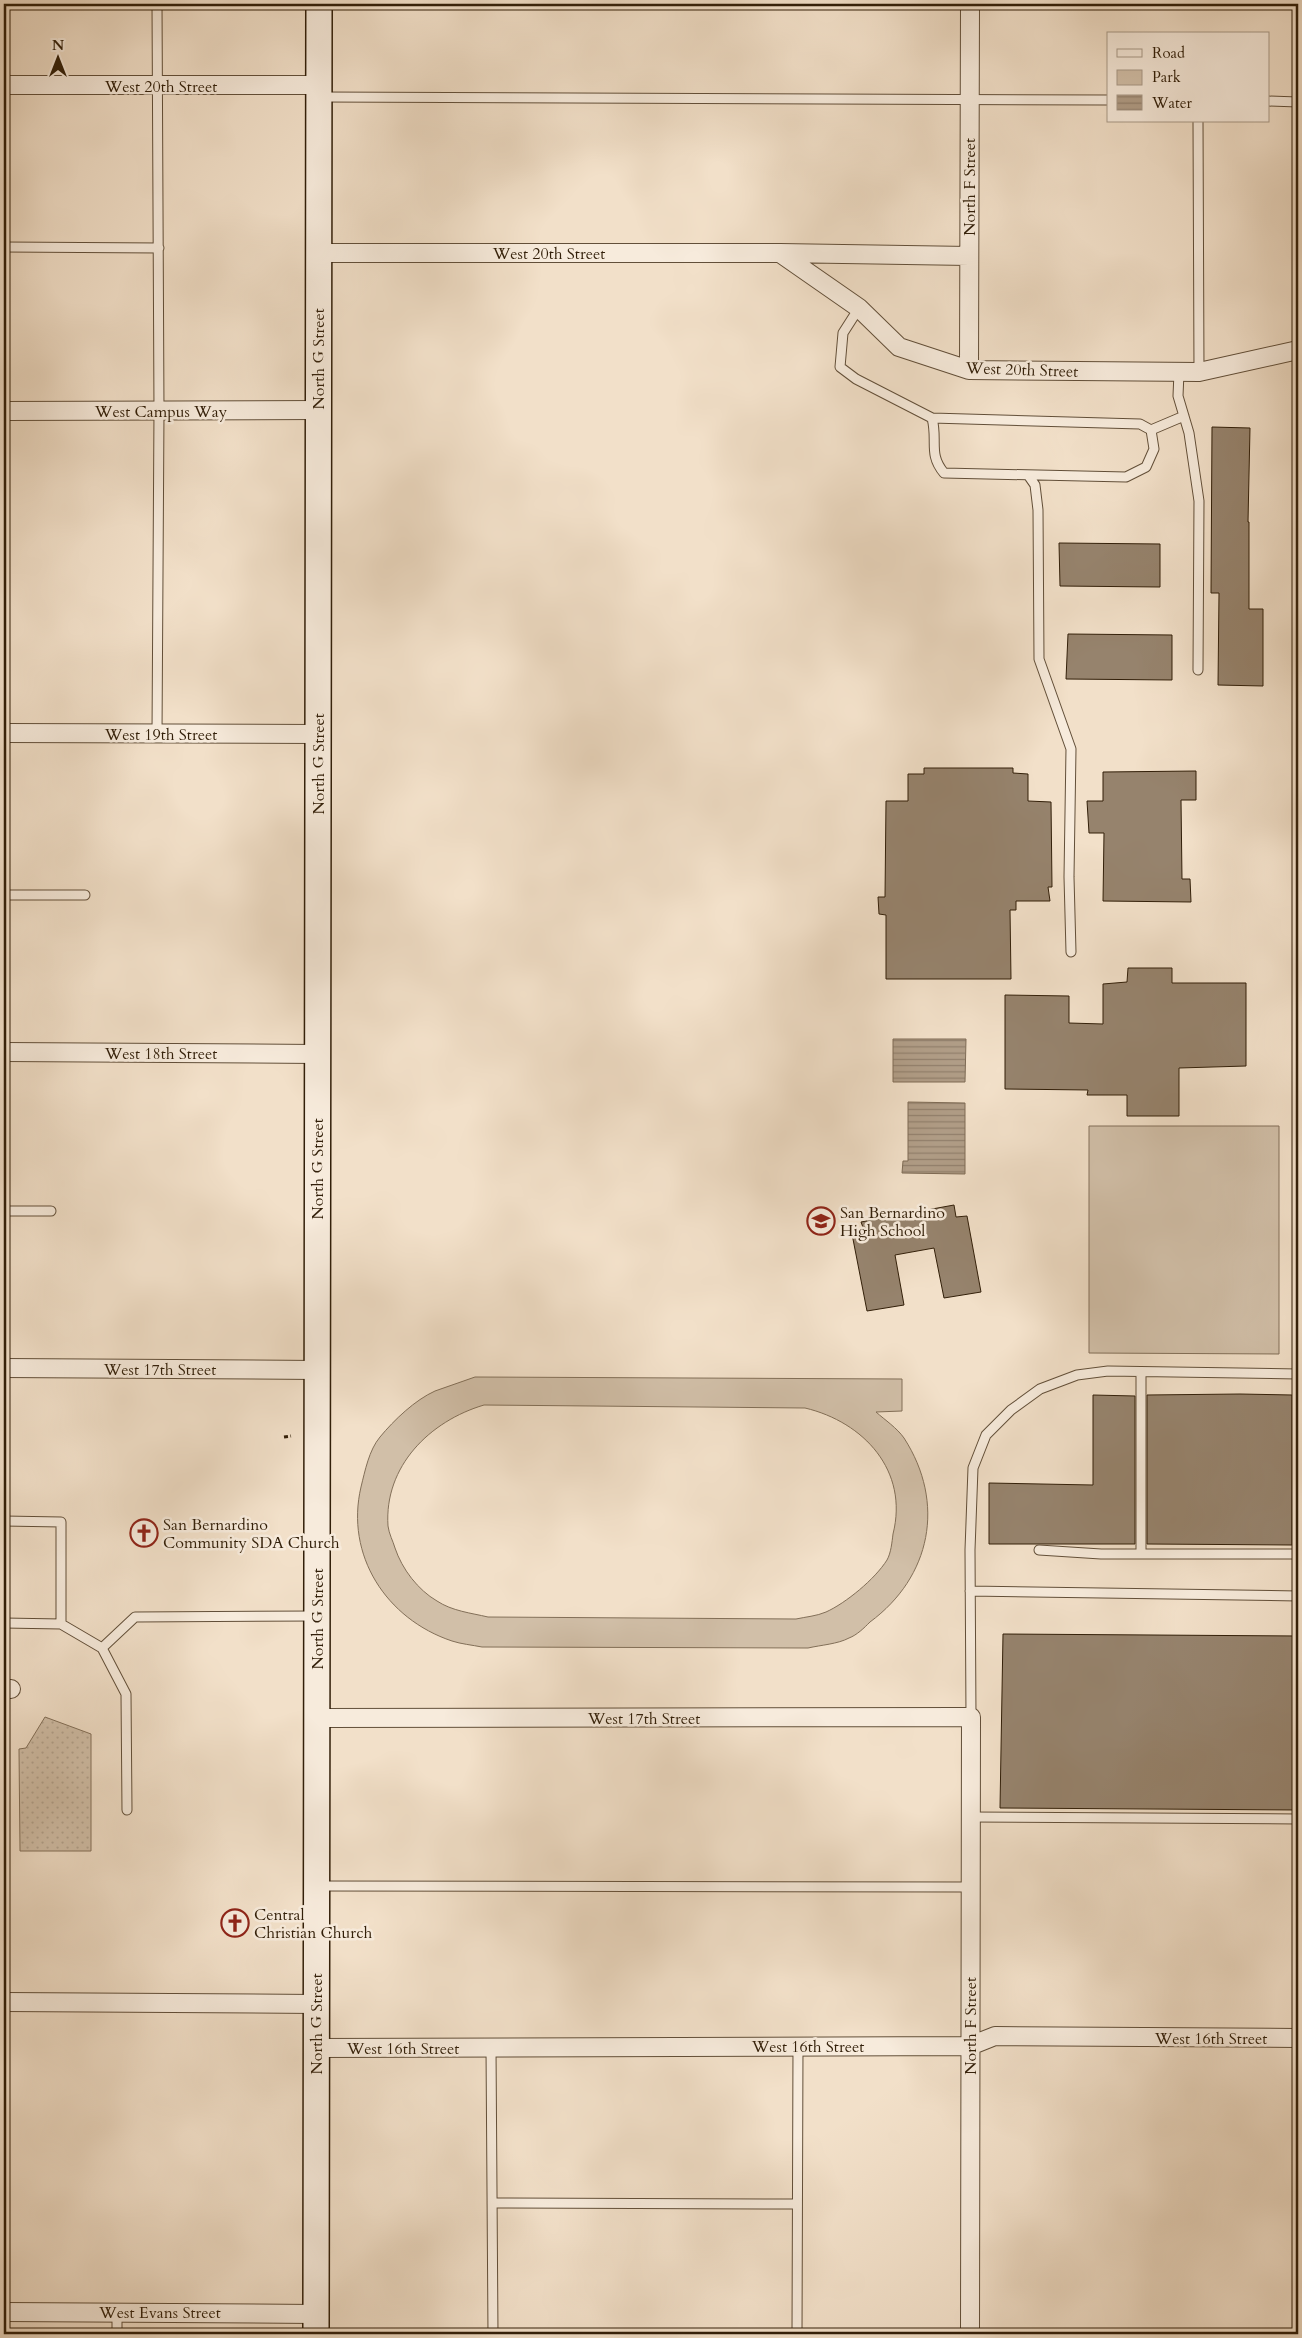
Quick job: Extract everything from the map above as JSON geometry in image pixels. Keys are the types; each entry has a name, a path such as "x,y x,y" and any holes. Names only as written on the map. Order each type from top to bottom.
{"street":[{"name":"North G Street","path":"316,2324 319,4"},
{"name":"North F Street","path":"969,370 970,4"},
{"name":"West 20th Street","path":"4,85 158,86 319,91"},
{"name":"West 20th Street","path":"318,253 780,253 969,256"},
{"name":"West 20th Street","path":"780,253 858,308 899,347 969,370 1199,372 1298,350"},
{"name":"West Campus Way","path":"4,411 318,410"},
{"name":"West 19th Street","path":"4,733 318,734"},
{"name":"West 18th Street","path":"4,1052 317,1054"},
{"name":"West 17th Street","path":"4,1368 317,1370"},
{"name":"North F Street","path":"970,2334 971,1717"},
{"name":"West 17th Street","path":"316,1718 971,1717"},
{"path":"4,2002 316,2004"},
{"name":"West 16th Street","path":"316,2048 970,2046 996,2036 1298,2038"},
{"name":"West Evans Street","path":"4,2312 117,2312 316,2324"}],"lane":[{"path":"157,734 159,411 158,4"},
{"path":"319,91 1107,100"},
{"path":"1270,101 1298,102"},
{"path":"1198,122 1199,372"},
{"path":"4,247 159,248"},
{"path":"858,308 843,333 840,368 856,379 932,418 1140,424 1151,430"},
{"path":"1178,372 1178,396 1189,434 1199,501 1198,670"},
{"path":"1151,430 1184,416"},
{"path":"932,418 935,462 944,474 1126,477 1146,467 1154,449 1151,430"},
{"path":"1028,475 1035,485 1038,510 1039,659 1071,749 1069,877 1071,952"},
{"path":"4,895 85,896"},
{"path":"4,1211 50,1211"},
{"path":"971,1717 970,1591 973,1468 986,1435 1011,1410 1040,1389 1077,1375 1108,1372 1298,1374"},
{"path":"1141,1372 1141,1553"},
{"path":"4,1521 61,1522 61,1624"},
{"path":"1039,1550 1298,1554"},
{"path":"970,1591 1298,1596"},
{"path":"102,1648 135,1617 317,1616"},
{"path":"4,1623 61,1624 102,1648 126,1694 127,1810"},
{"path":"970,1817 1298,1819"},
{"path":"316,1886 970,1887"},
{"path":"796,2334 798,2046"},
{"path":"491,2048 493,2334"},
{"path":"492,2204 797,2204"},
{"path":"117,2312 118,2334"}],"path":[{"path":"284,1438 291,1436"}],"green space":[{"path":"1089,1126 1279,1126 1279,1354 1089,1353"},
{"path":"475,1377 902,1379 902,1411 876,1412 904,1438 917,1463 925,1488 928,1513 926,1538 919,1561 907,1583 891,1604 860,1631 840,1642 808,1648 482,1647 452,1641 428,1631 390,1601 376,1581 365,1560 359,1537 358,1512 361,1487 370,1454 380,1437 398,1417 427,1395","holes":["484,1405 805,1408 826,1415 846,1425 863,1437 888,1470 894,1490 896,1511 887,1560 868,1582 851,1597 826,1612 796,1619 488,1617 449,1607 423,1591 402,1564 389,1532 389,1504 394,1484 402,1466 414,1449 429,1434 446,1422 464,1412"]},
{"path":"45,1717 91,1734 91,1851 20,1851 19,1749 26,1748"}],"water":[{"path":"893,1039 966,1039 965,1082 893,1082"},
{"path":"908,1102 965,1103 965,1174 902,1173 903,1161 908,1161"}],"building":[{"path":"1212,427 1250,428 1249,609 1263,609 1263,686 1218,685 1219,593 1211,593"},
{"path":"1059,543 1160,544 1160,587 1060,586"},
{"path":"1068,634 1172,635 1172,680 1066,679"},
{"path":"924,768 1013,768 1013,773 1028,774 1028,801 1051,802 1052,887 1048,887 1050,901 1016,901 1016,910 1010,910 1011,979 886,979 886,915 879,914 878,897 885,897 886,801 908,801 908,774 924,774"},
{"path":"1196,771 1196,800 1181,800 1182,879 1190,879 1191,902 1103,901 1104,833 1089,833 1087,801 1103,801 1103,772"},
{"path":"1128,968 1172,968 1172,983 1246,983 1246,1066 1179,1068 1179,1116 1127,1116 1127,1095 1087,1095 1088,1090 1005,1089 1005,995 1069,996 1069,1023 1103,1024 1103,984 1127,982"},
{"path":"954,1205 956,1217 967,1216 981,1292 944,1298 934,1248 895,1255 904,1305 867,1311 852,1234 864,1230 861,1222"},
{"path":"1093,1395 1135,1396 1135,1544 989,1544 989,1483 1093,1485"},
{"path":"1147,1395 1292,1395 1292,1545 1147,1544"},
{"path":"1003,1634 1298,1636 1298,1810 1000,1808"}],"place":[{"name":"San Bernardino High School","path":"821,1221"},
{"name":"San Bernardino Community SDA Church","path":"144,1533"},
{"name":"Central Christian Church","path":"235,1923"}]}
